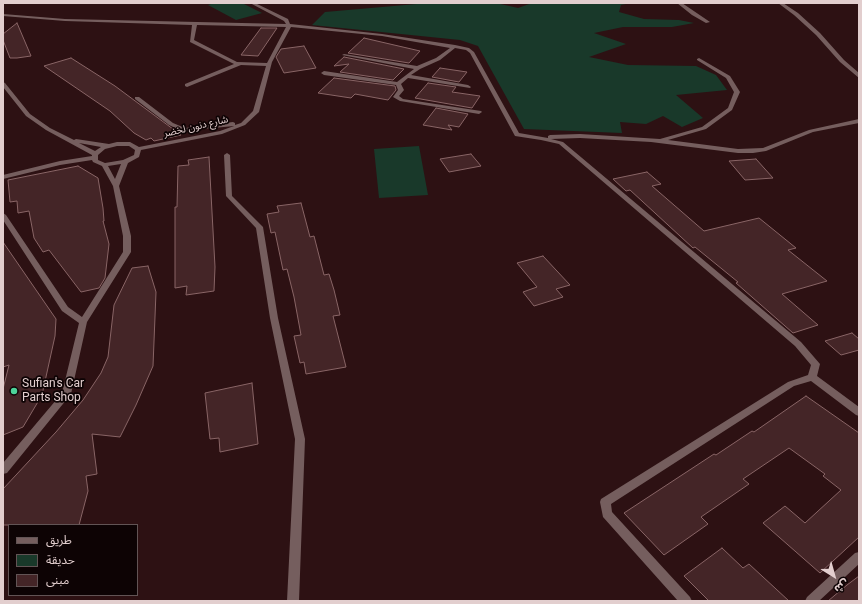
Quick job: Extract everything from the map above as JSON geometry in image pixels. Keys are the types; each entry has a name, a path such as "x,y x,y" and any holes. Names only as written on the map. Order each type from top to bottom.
{"street":[{"path":"252,3 286,20 289,26"},
{"path":"679,3 708,22"},
{"path":"780,3 796,14 818,34 842,61 859,76"},
{"path":"3,16 65,20 289,26 382,35 467,49 472,52 517,135 541,138 561,143 798,344 816,364 812,377"},
{"path":"195,23 192,42 236,63 269,65"},
{"name":"شارع دنون لخضر","path":"138,149 222,132 246,122 256,112 269,65 289,26"},
{"path":"398,84 418,68 438,59 455,46"},
{"path":"344,55 418,68"},
{"path":"660,141 704,128 730,109 737,92 728,77 699,59"},
{"path":"188,85 242,63"},
{"path":"324,73 398,84"},
{"path":"407,76 468,87"},
{"path":"3,84 28,115 48,129 70,139 94,156 98,164 104,165 126,162 137,156 138,149 130,144 110,146 70,139"},
{"path":"398,84 401,90 396,97 398,99 479,112"},
{"path":"137,98 171,124 184,130 199,130 246,122"},
{"path":"541,138 580,136 660,141 738,151 764,150 811,131 859,121"},
{"path":"3,177 94,156 110,146"},
{"path":"227,155 230,196 259,227 274,318 300,439 293,601"},
{"path":"116,186 126,162"},
{"path":"3,470 66,394 83,322 127,252 127,236 116,186 104,165"},
{"path":"3,215 65,308 83,322"},
{"path":"812,377 859,412"},
{"path":"686,601 607,514 605,502 791,384 812,377"},
{"path":"811,601 859,557"}],"green space":[{"path":"214,3 242,3 262,13 236,20 208,5"},
{"path":"428,3 496,3 518,8 532,3 631,3 621,5 619,12 644,19 679,20 694,23 672,27 623,27 594,33 626,44 589,57 628,65 696,66 716,75 727,90 676,95 703,118 682,127 663,116 646,124 620,122 622,133 524,129 478,46 460,40 312,25 325,12"},
{"path":"419,146 428,195 379,198 374,149"}],"building":[{"path":"17,23 31,56 10,58 3,40 3,34"},
{"path":"261,28 277,28 258,56 241,55"},
{"path":"364,38 420,51 409,63 348,53"},
{"path":"304,46 316,68 284,73 276,57 281,49"},
{"path":"344,57 404,69 393,80 340,72 349,64 334,66"},
{"path":"71,58 115,86 181,135 154,141 151,138 146,140 134,133 110,111 44,66"},
{"path":"440,68 467,72 459,82 432,77"},
{"path":"334,78 395,86 396,90 388,100 355,94 351,98 318,93"},
{"path":"428,83 456,87 452,92 480,96 472,108 415,98"},
{"path":"436,108 468,114 459,127 448,125 452,130 423,125"},
{"path":"471,154 481,166 449,172 440,159"},
{"path":"209,157 215,267 214,291 186,295 187,286 175,288 175,207 177,207 178,166 189,165 188,160"},
{"path":"756,159 773,178 745,180 729,161"},
{"path":"78,166 98,178 103,208 103,221 109,244 105,278 99,288 81,292 49,250 43,252 34,238 29,211 18,213 17,201 10,202 8,180"},
{"path":"647,172 661,184 652,186 704,231 759,218 796,248 788,250 827,281 782,294 818,325 793,333 736,283 738,282 695,247 693,248 630,190 626,191 613,179"},
{"path":"301,203 310,237 314,236 324,275 329,274 334,290 340,315 333,316 346,367 306,374 304,362 300,363 294,336 301,335 294,297 287,269 283,270 275,232 271,233 267,214 279,212 277,206"},
{"path":"3,242 56,319 55,336 42,395 23,427 3,435 3,389 9,365 3,367"},
{"path":"543,256 570,285 556,289 563,297 534,306 523,292 537,287 517,263"},
{"path":"148,266 156,292 153,366 120,437 92,434 97,474 86,476 88,491 79,524 3,525 3,489 56,432 83,400 101,373 108,357 114,305 132,268"},
{"path":"852,333 859,339 859,350 841,355 825,341"},
{"path":"252,383 258,444 220,452 219,438 210,439 205,393"},
{"path":"806,396 859,433 859,537 820,573 763,523 785,506 805,523 841,490 823,476 825,474 789,448 743,479 749,484 701,517 708,524 664,555 624,513 714,454 716,455 752,431 754,432"},
{"path":"722,548 743,568 749,564 789,601 709,601 684,576"},
{"path":"859,576 859,601 828,601 847,585"}],"place":[{"name":"Sufian's Car Parts Shop","path":"14,391"}]}
